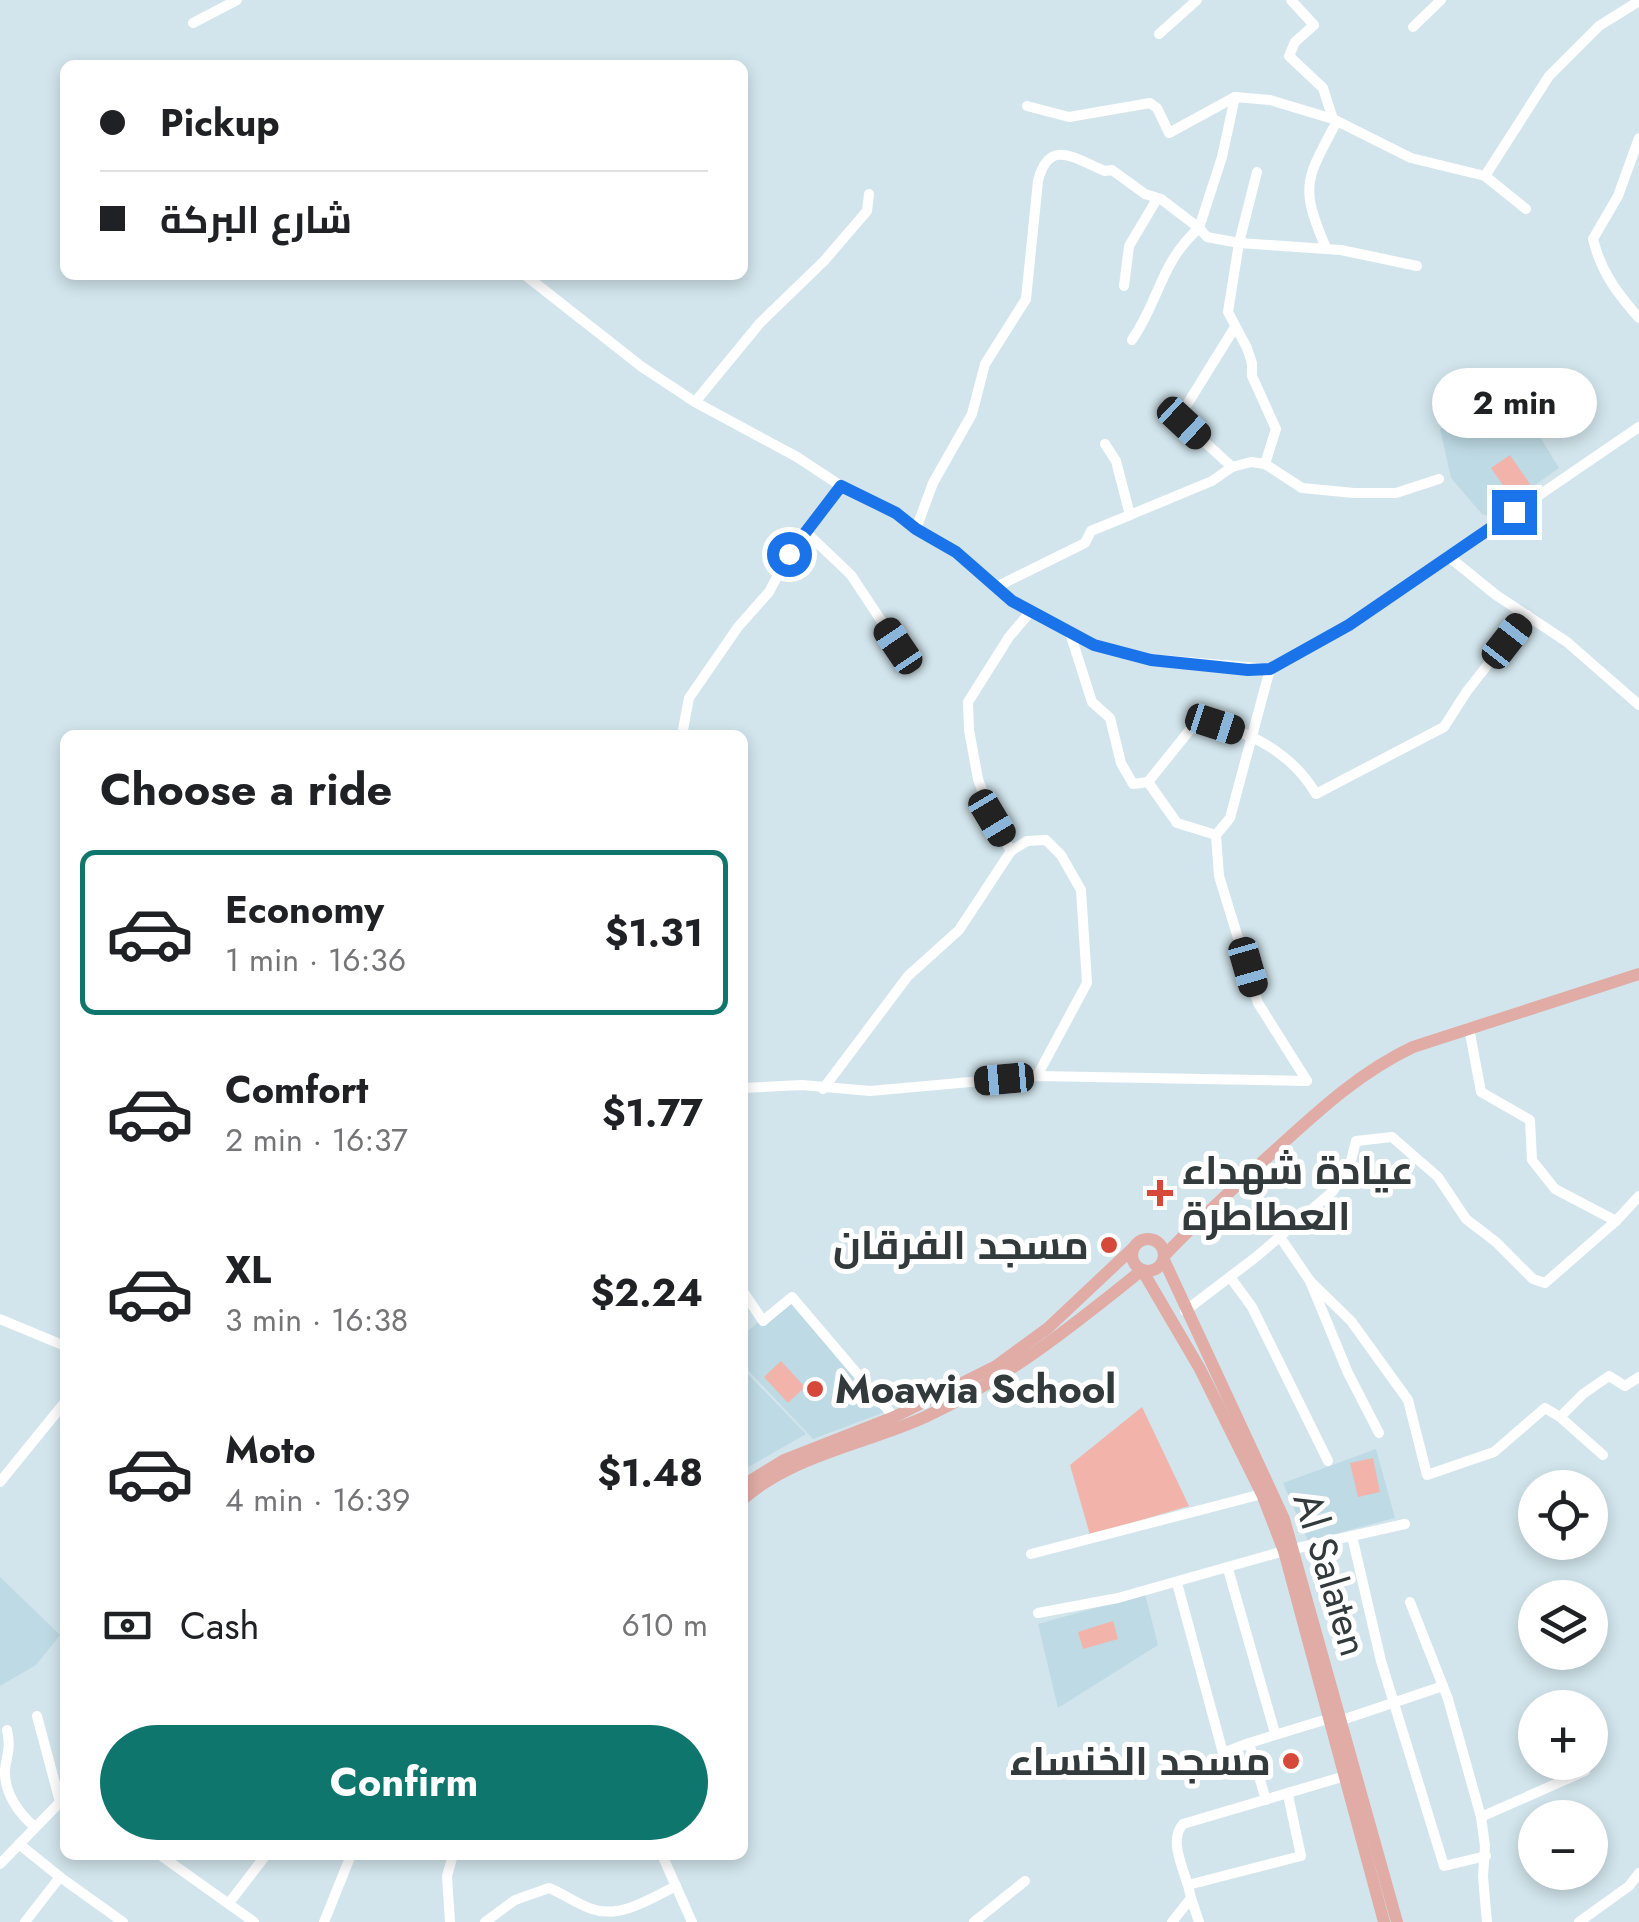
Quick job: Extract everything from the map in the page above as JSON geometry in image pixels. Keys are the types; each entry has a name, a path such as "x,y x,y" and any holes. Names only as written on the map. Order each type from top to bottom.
{"main road":[{"path":"748,1496 789,1470 921,1419 975,1392 1050,1342 1142,1270 1152,1270 1226,1194 1353,1082 1413,1046 1639,974"},
{"path":"748,1480 784,1460 894,1417 969,1382 1030,1343 1140,1240 1152,1238 1161,1244 1164,1258"},
{"path":"1133,1248 1132,1259 1142,1270"},
{"name":"Al Salaten","path":"1164,1258 1288,1550 1337,1718 1384,1922"},
{"name":"Al Salaten","path":"1142,1270 1192,1353 1267,1493"},
{"name":"Al Salaten","path":"1350,1775 1397,1922"}],"street":[{"path":"193,23 237,0"},
{"path":"1158,34 1196,0"},
{"path":"1291,0 1314,26 1295,42 1289,56 1322,88 1335,120 1310,171 1307,190 1309,208 1326,248"},
{"path":"1413,27 1441,0"},
{"path":"1485,176 1550,76 1599,26 1639,1"},
{"path":"1132,340 1153,303 1165,268 1199,228 1222,158 1235,97"},
{"path":"1027,106 1069,117 1150,102 1158,108 1169,132 1235,97 1270,100 1335,120 1410,158 1485,176 1526,209"},
{"path":"1639,138 1618,196 1593,239 1599,264 1639,318"},
{"path":"916,529 933,484 972,414 984,364 1026,299 1042,164 1050,156 1060,154 1105,171 1112,170 1199,228 1206,237 1326,248 1418,266"},
{"path":"1257,172 1239,243 1228,312 1276,429 1265,464"},
{"path":"694,402 760,324 867,212 869,194"},
{"path":"1124,286 1129,246 1157,199"},
{"path":"531,280 642,367 694,402 896,513 956,552 1031,611 1094,645 1151,660 1270,669 1349,625 1639,427"},
{"path":"1188,403 1236,326"},
{"path":"1184,423 1232,467"},
{"path":"1105,444 1116,461 1130,515"},
{"path":"996,587 1085,543 1091,531 1251,462 1265,464 1302,488 1354,493 1396,493 1440,480"},
{"path":"683,730 690,698 841,486"},
{"path":"806,532 851,575 898,646"},
{"path":"1448,556 1566,642 1639,705"},
{"path":"1012,851 992,818 978,780 968,730 968,702 1009,637 1031,611"},
{"path":"1070,633 1092,702 1110,718 1121,763 1132,784 1148,782 1193,726 1215,724 1252,737 1300,769 1316,794 1444,727 1467,691 1527,616"},
{"path":"748,1088 802,1085 870,1091 1038,1076 1306,1081 1258,1003 1219,876 1216,834 1230,818 1270,669"},
{"path":"1148,782 1177,823 1216,834"},
{"path":"823,1089 908,976 959,930 1012,851 1027,841 1046,840 1061,854 1081,890 1087,982 1038,1076"},
{"path":"1469,1028 1482,1092 1530,1120 1532,1160 1555,1190 1616,1221"},
{"path":"1185,1311 1332,1192 1350,1169 1356,1141 1392,1138 1438,1177 1466,1219 1496,1242 1532,1279 1546,1283 1639,1196"},
{"path":"1280,1236 1310,1280 1351,1321 1408,1400 1428,1476 1494,1452 1545,1408 1560,1416 1603,1455"},
{"path":"1230,1277 1252,1307 1328,1461"},
{"path":"1310,1280 1348,1373 1378,1433"},
{"path":"748,1299 763,1321 792,1297 894,1417"},
{"path":"0,1319 60,1344"},
{"path":"1560,1416 1609,1376 1625,1386 1639,1377"},
{"path":"0,1482 60,1408"},
{"path":"1031,1554 1267,1493"},
{"path":"1038,1613 1118,1598 1288,1550 1405,1524"},
{"path":"1352,1536 1394,1702 1444,1866 1486,1856"},
{"path":"1228,1568 1275,1733"},
{"path":"1177,1583 1223,1753 1275,1733 1443,1686"},
{"path":"1410,1602 1443,1686 1481,1817 1487,1922"},
{"path":"37,1716 60,1792"},
{"path":"6,1730 11,1751 5,1772 17,1813 35,1827"},
{"path":"1250,1744 1266,1800"},
{"path":"1187,1882 1176,1841 1186,1822 1350,1775"},
{"path":"1481,1817 1565,1780"},
{"path":"1199,1922 1188,1886 1301,1856 1288,1795"},
{"path":"0,1864 60,1801"},
{"path":"19,1844 124,1922"},
{"path":"167,1860 254,1922"},
{"path":"229,1903 262,1860"},
{"path":"324,1922 349,1860"},
{"path":"450,1922 446,1876 451,1860"},
{"path":"664,1860 692,1922"},
{"path":"1578,1922 1628,1886 1639,1873"},
{"path":"25,1922 60,1878"},
{"path":"974,1922 1026,1881"},
{"path":"485,1922 515,1900 549,1888 573,1902 605,1912 637,1905 676,1886"},
{"path":"1172,1922 1191,1898"}],"shaded area":[{"path":"1514,394 1559,468 1487,516 1451,478 1440,429"},
{"path":"1510,455 1530,484 1511,497 1491,468"},
{"name":"Moawia School","path":"786,1298 885,1412 813,1439 748,1370 748,1331"},
{"path":"781,1361 805,1387 788,1403 764,1377"},
{"path":"748,1374 806,1434 748,1467"},
{"path":"1142,1407 1189,1506 1090,1535 1070,1465"},
{"path":"1376,1449 1395,1518 1308,1541 1283,1483"},
{"path":"1373,1458 1380,1492 1358,1497 1350,1463"},
{"path":"0,1577 60,1635 36,1665 0,1686"},
{"path":"1145,1594 1158,1645 1058,1708 1038,1624"},
{"path":"1113,1621 1118,1639 1083,1649 1078,1632"}],"place":[{"name":"عيادة شهداء العطاطرة","path":"1160,1193"},
{"name":"مسجد الفرقان","path":"1109,1245"},
{"name":"Moawia School","path":"815,1389"},
{"name":"مسجد الخنساء","path":"1291,1761"}],"route":[{"path":"789,554 841,486 896,513 956,552 1012,601 1094,645 1151,660 1270,669 1349,625 1514,512"}]}
